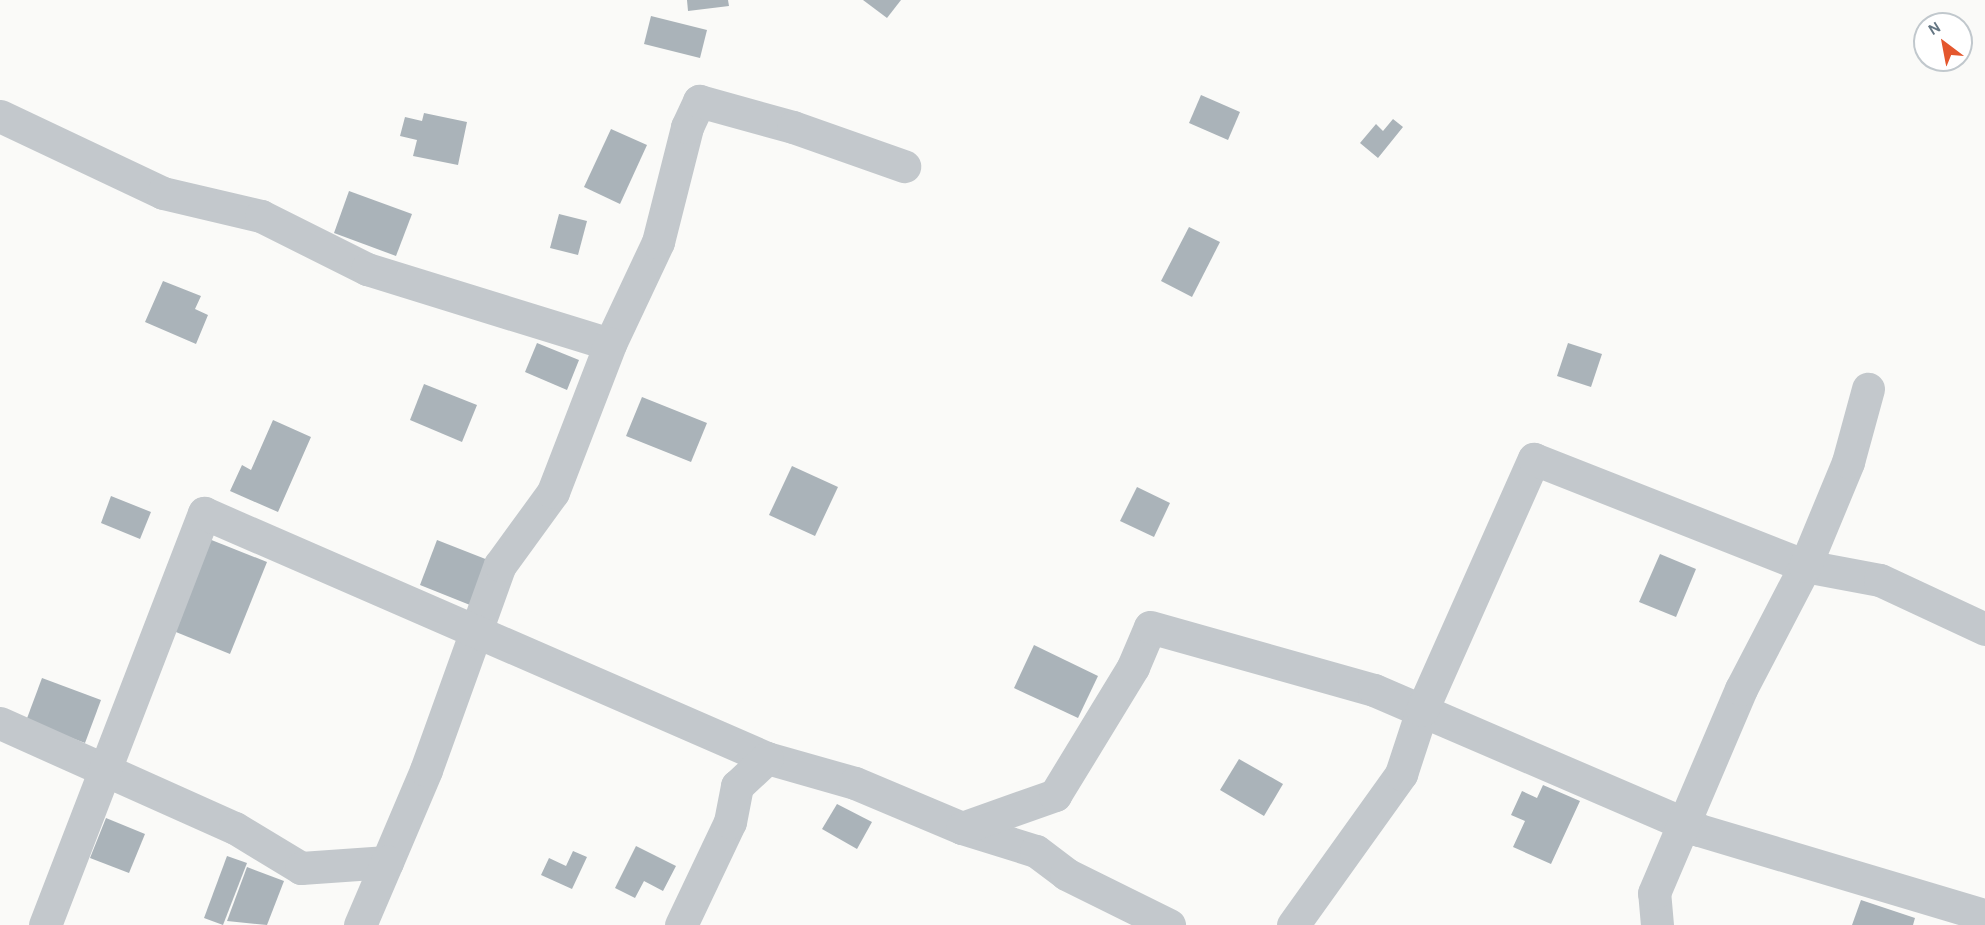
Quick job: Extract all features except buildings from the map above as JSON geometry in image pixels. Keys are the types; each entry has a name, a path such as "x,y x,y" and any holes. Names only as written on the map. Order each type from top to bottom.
{"lane":[{"path":"360,925 476,635 500,565 553,492 610,344 658,242 687,127 699,101 793,127 904,166"},
{"path":"0,116 164,193 261,216 367,269 610,344"},
{"path":"1657,925 1654,893 1687,825 1741,689 1805,566 1848,462 1868,389"},
{"path":"1293,925 1401,774 1422,710 1534,459 1805,566 1880,580 1985,629"},
{"path":"45,925 204,513 476,635 767,759 855,783 962,828 1036,851 1066,874 1169,925"},
{"path":"962,828 1055,795 1133,667 1150,627 1374,690 1687,825 1985,915"},
{"path":"0,723 103,771 235,828 301,868 387,862"},
{"path":"681,925 730,822 737,786 767,759"}]}
